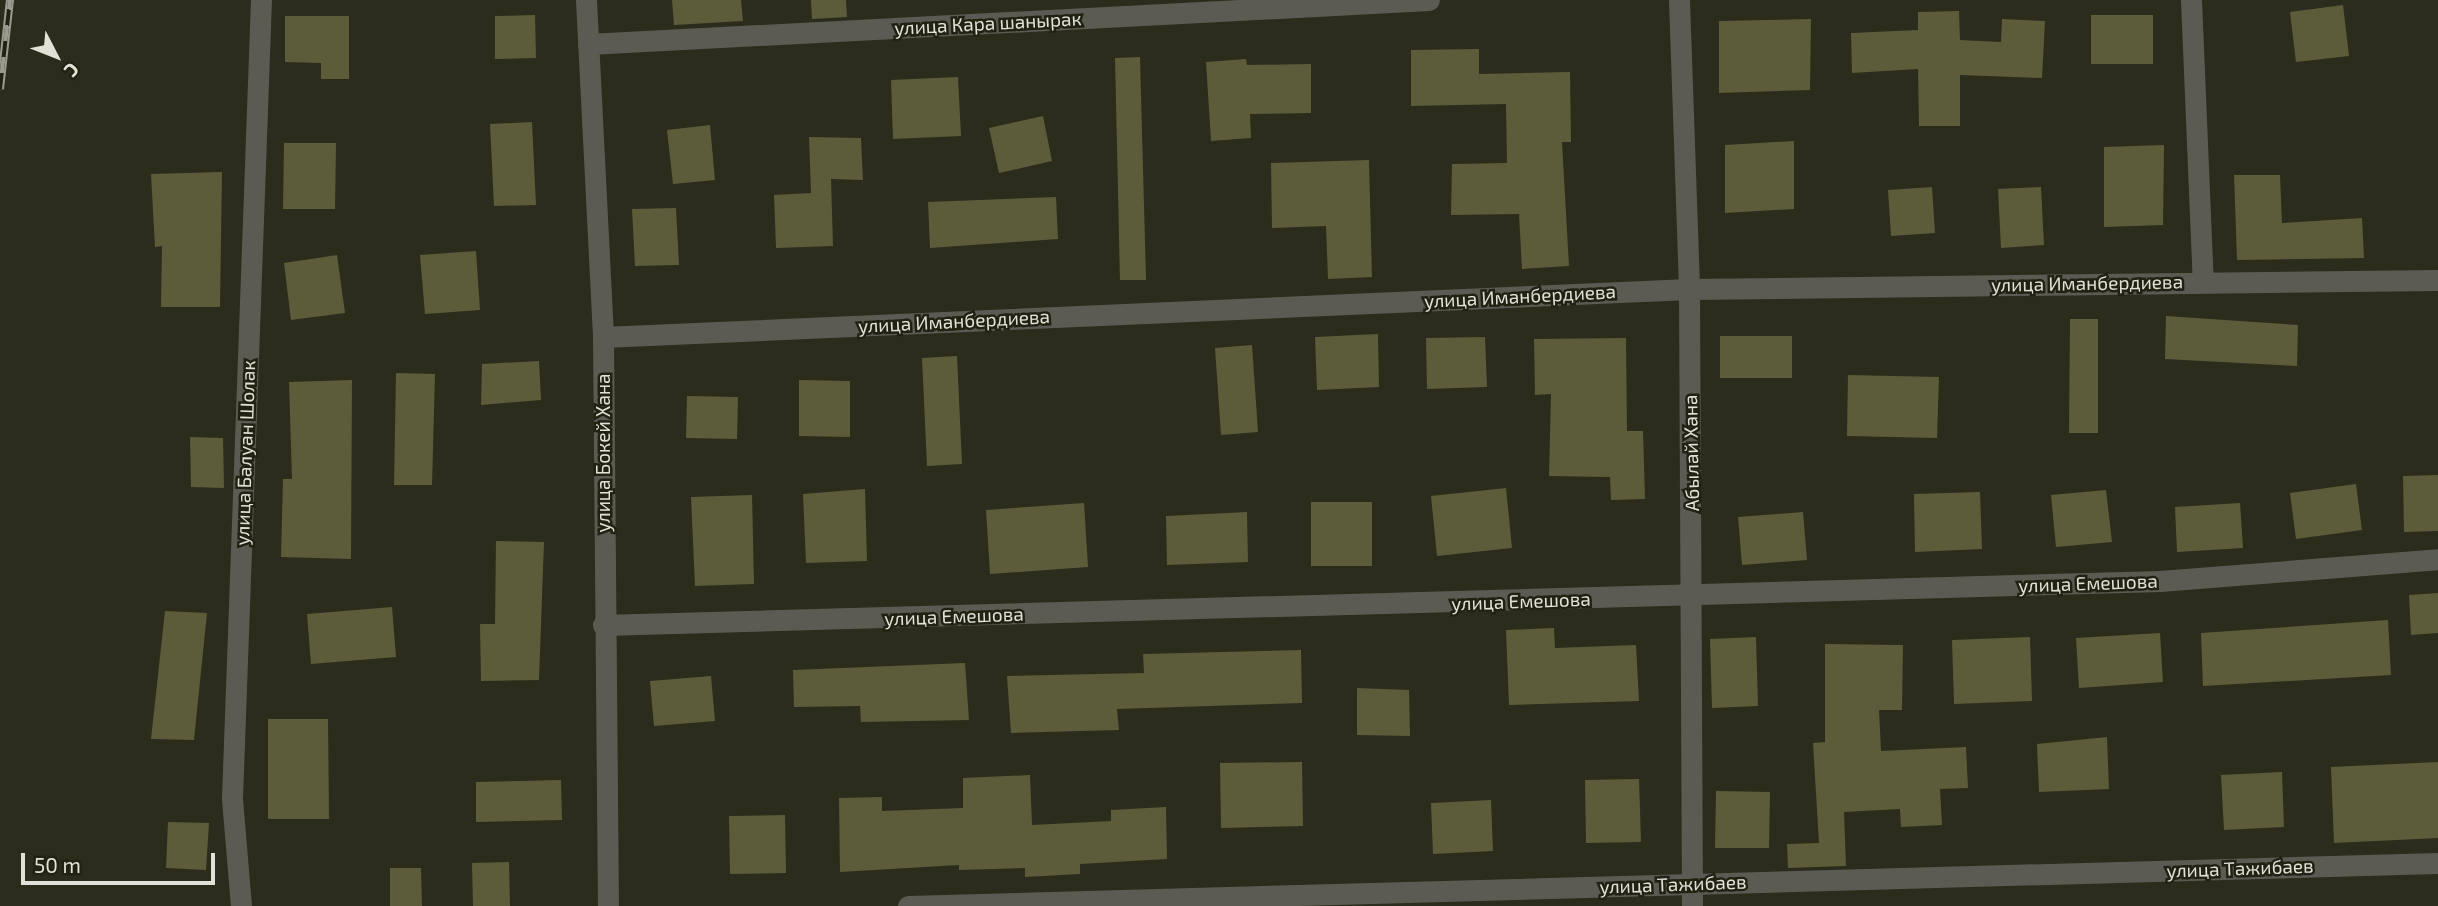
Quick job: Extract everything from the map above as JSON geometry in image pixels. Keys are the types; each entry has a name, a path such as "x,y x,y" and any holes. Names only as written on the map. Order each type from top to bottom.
{"street":[{"name":"улица Балуан Шолак","path":"241,906 232,797 261,0"},
{"name":"улица Бокей Хана","path":"586,0 603,337 603,625 608,906"},
{"name":"улица Кара шанырак","path":"588,44 1429,0"},
{"name":"Абылай Хана","path":"1679,0 1689,289 1693,596 1692,906"},
{"path":"2191,0 2203,282"},
{"name":"улица Иманбердиева","path":"603,337 1689,289 2438,280"},
{"name":"улица Емешова","path":"603,625 2160,581 2438,559"},
{"name":"улица Тажибаев","path":"908,906 2438,863"}],"building":[{"path":"672,0 741,0 743,21 674,25"},
{"path":"811,0 846,0 847,17 812,19"},
{"path":"2343,5 2349,56 2296,62 2290,12"},
{"path":"1959,11 1960,40 2001,42 2002,19 2045,21 2042,78 1960,75 1960,126 1919,126 1918,69 1852,73 1851,33 1918,30 1918,12"},
{"path":"535,15 536,58 495,59 495,16"},
{"path":"2091,15 2153,15 2153,64 2091,64"},
{"path":"285,16 349,16 349,79 321,79 321,63 285,62"},
{"path":"1811,19 1810,90 1719,93 1719,21"},
{"path":"1479,49 1479,74 1570,72 1571,142 1562,142 1569,266 1522,269 1519,214 1451,215 1452,164 1507,163 1506,104 1411,106 1411,50"},
{"path":"1140,57 1146,280 1120,280 1115,58"},
{"path":"1246,59 1247,65 1311,64 1311,113 1250,114 1251,138 1211,141 1206,62"},
{"path":"958,77 961,136 893,139 891,80"},
{"path":"1043,116 1052,161 999,173 989,128"},
{"path":"532,122 536,205 494,206 490,124"},
{"path":"710,125 715,180 673,184 667,130"},
{"path":"809,137 861,138 863,180 831,179 833,246 776,248 774,195 811,193"},
{"path":"1794,141 1794,209 1725,213 1725,145"},
{"path":"284,143 336,143 335,209 283,209"},
{"path":"2164,145 2163,225 2104,227 2104,147"},
{"path":"1369,160 1372,277 1328,279 1326,226 1272,228 1271,163"},
{"path":"222,172 220,307 161,307 162,246 155,247 151,174"},
{"path":"2234,175 2280,175 2282,223 2362,218 2364,258 2237,260"},
{"path":"1932,187 1935,233 1891,236 1888,190"},
{"path":"2041,187 2044,245 2001,248 1998,189"},
{"path":"1056,197 1058,239 930,248 928,202"},
{"path":"676,208 679,265 635,266 632,209"},
{"path":"476,251 480,310 425,314 420,255"},
{"path":"337,255 345,313 291,320 284,263"},
{"path":"2166,316 2298,325 2297,366 2165,359"},
{"path":"2070,319 2098,319 2098,433 2069,433"},
{"path":"1378,334 1379,387 1317,390 1315,337"},
{"path":"1720,336 1792,336 1792,378 1720,378"},
{"path":"1485,337 1487,387 1427,389 1426,338"},
{"path":"1626,338 1627,431 1643,431 1645,499 1611,500 1610,477 1549,476 1551,394 1535,395 1534,339"},
{"path":"1252,345 1258,432 1221,435 1215,348"},
{"path":"957,356 962,464 927,466 922,358"},
{"path":"539,361 541,400 481,405 482,364"},
{"path":"396,373 435,374 432,485 394,485"},
{"path":"1848,375 1939,377 1937,438 1847,436"},
{"path":"352,380 351,559 281,557 283,479 292,479 289,382"},
{"path":"799,380 850,381 850,437 799,436"},
{"path":"687,396 738,397 737,439 686,438"},
{"path":"190,437 223,438 224,488 191,487"},
{"path":"2438,475 2438,531 2404,532 2403,476"},
{"path":"2356,484 2362,530 2296,539 2290,493"},
{"path":"1506,488 1512,548 1437,556 1431,496"},
{"path":"865,489 867,561 806,563 803,494"},
{"path":"2106,490 2112,542 2056,547 2051,495"},
{"path":"1980,492 1982,549 1915,552 1914,494"},
{"path":"752,495 754,584 695,586 691,497"},
{"path":"1311,502 1372,502 1372,566 1311,566"},
{"path":"1084,503 1088,567 990,574 986,510"},
{"path":"2240,503 2243,548 2177,552 2175,507"},
{"path":"1247,512 1248,562 1167,565 1166,516"},
{"path":"1803,512 1807,560 1742,565 1738,517"},
{"path":"496,541 544,542 539,680 481,681 480,624 495,624"},
{"path":"2438,593 2438,633 2411,635 2409,595"},
{"path":"392,607 396,657 311,664 307,614"},
{"path":"165,611 207,613 194,740 151,739"},
{"path":"2388,620 2391,675 2203,686 2201,633"},
{"path":"1554,628 1555,648 1636,645 1639,701 1509,705 1506,630"},
{"path":"2160,633 2163,682 2079,688 2076,638"},
{"path":"1756,637 1758,706 1712,708 1710,639"},
{"path":"2030,637 2032,701 1954,704 1952,640"},
{"path":"1825,644 1903,645 1902,710 1879,710 1881,751 1966,747 1968,788 1940,789 1942,825 1901,827 1900,809 1844,812 1846,866 1788,868 1787,844 1819,843 1813,743 1825,742"},
{"path":"1301,650 1302,703 1117,709 1119,730 1011,733 1007,676 1144,673 1143,654"},
{"path":"965,663 969,720 861,722 860,706 794,707 793,670"},
{"path":"711,676 715,721 654,726 650,681"},
{"path":"1357,688 1409,690 1410,736 1357,735"},
{"path":"268,719 328,719 329,819 268,819"},
{"path":"2107,737 2109,789 2039,792 2037,744"},
{"path":"1302,762 1303,826 1221,828 1220,763"},
{"path":"2438,762 2438,838 2334,843 2331,767"},
{"path":"2282,772 2284,827 2224,830 2221,775"},
{"path":"1030,775 1032,825 1111,821 1111,810 1166,807 1167,859 1080,864 1080,874 1025,877 1025,868 959,870 959,865 840,872 839,798 882,797 882,811 963,808 963,778"},
{"path":"1639,779 1641,842 1586,843 1585,780"},
{"path":"561,780 562,820 476,822 476,782"},
{"path":"1716,791 1770,792 1769,848 1715,848"},
{"path":"1491,800 1493,851 1433,854 1431,803"},
{"path":"785,815 786,873 730,874 729,816"},
{"path":"168,822 209,823 206,870 166,868"},
{"path":"509,862 510,906 473,906 472,863"},
{"path":"390,868 421,868 422,906 390,906"}],"railway":[{"path":"0,89 10,0"}]}
